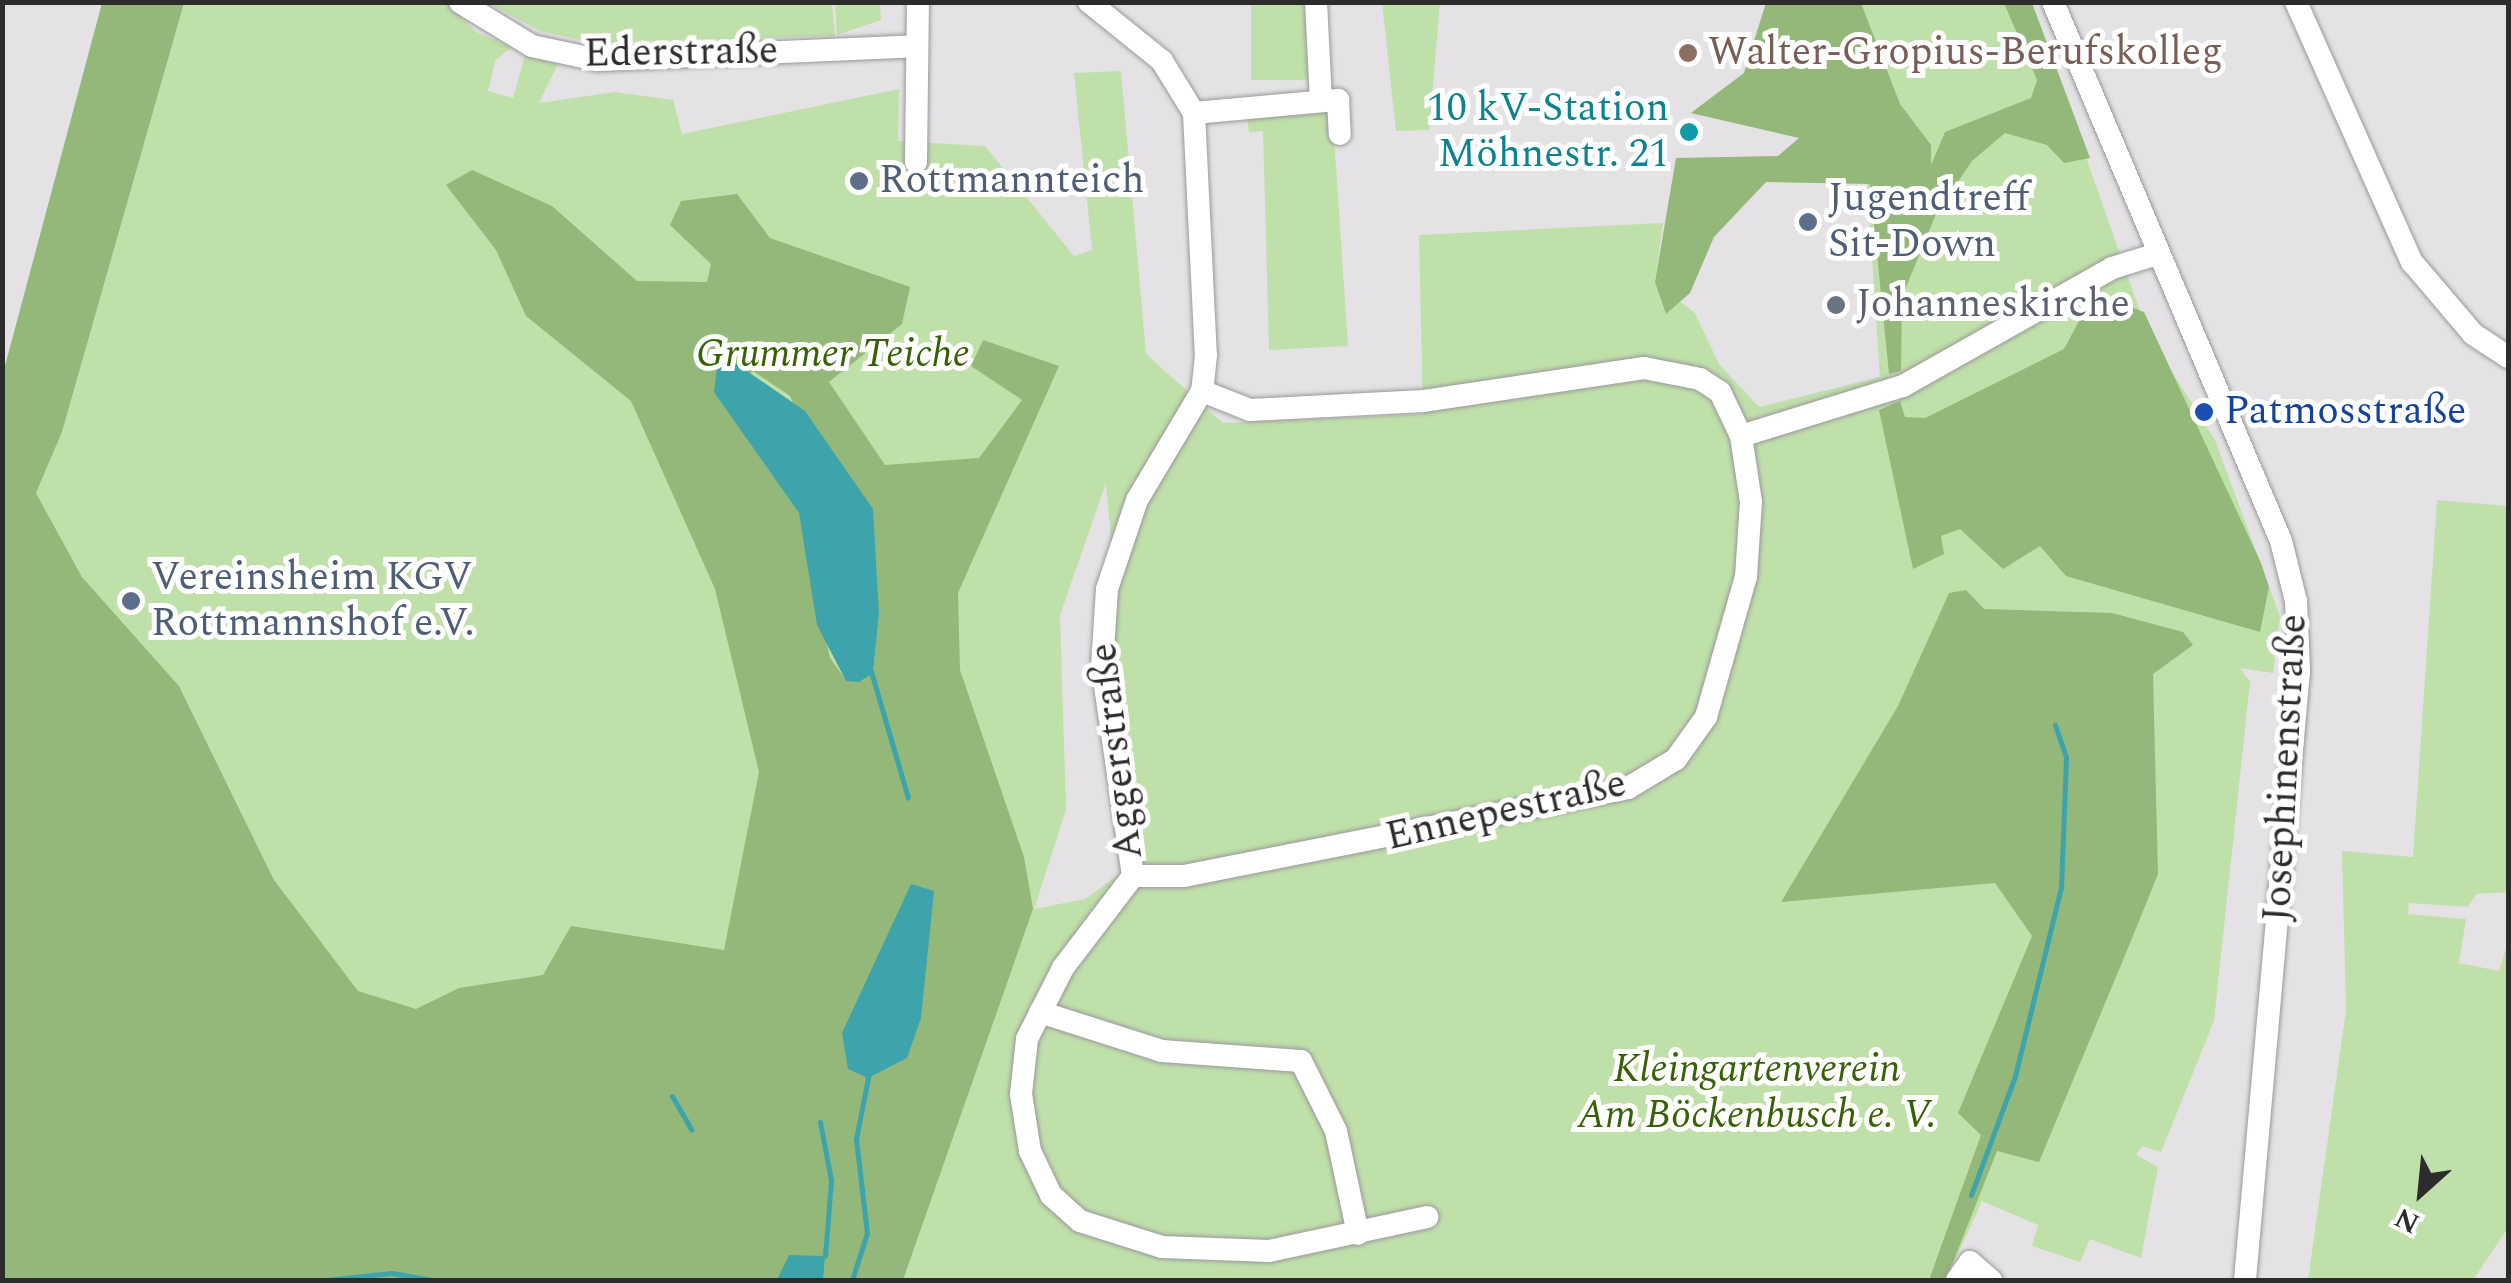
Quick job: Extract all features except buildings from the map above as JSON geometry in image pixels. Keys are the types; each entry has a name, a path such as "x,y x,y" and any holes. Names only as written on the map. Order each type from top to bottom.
{"street":[{"name":"Ederstraße","path":"460,2 532,46 598,60 916,46"},
{"path":"916,162 918,2"},
{"name":"Aggerstraße","path":"1090,2 1162,61 1194,113 1206,282 1202,391 1138,500 1107,589 1102,666 1133,876 1040,1012 1021,1072 1023,1123 1040,1178 1080,1221 1132,1241 1208,1252 1358,1234 1427,1217"},
{"path":"1316,2 1321,100"},
{"name":"Josephinenstraße","path":"2053,2 2154,255 2281,540 2298,613 2245,1280"},
{"path":"2296,2 2412,262 2473,334 2508,357"},
{"path":"1194,113 1338,100 1340,134"},
{"path":"1741,436 1903,386 2112,268 2154,255"},
{"name":"Ennepestraße","path":"1133,876 1172,878 1583,803 1658,773 1706,717 1735,627 1750,540 1741,436 1720,392 1644,368 1313,408 1250,410 1202,391"},
{"path":"1040,1012 1162,1051 1300,1061 1336,1131 1358,1234"},
{"path":"1957,1280 1970,1262 1990,1280"}],"green space":[{"name":"Grummer Teiche","path":"102,3 184,3 62,432 36,493 82,577 179,686 274,880 358,991 416,1009 459,988 543,975 571,926 724,950 759,772 715,589 631,401 526,316 496,250 446,185 472,170 552,206 637,281 707,282 711,264 670,225 681,201 737,194 770,238 910,287 902,324 829,382 885,465 979,458 1022,400 971,366 983,340 1059,366 958,593 960,670 1024,857 1033,909 903,1280 3,1280 2,377","holes":["753,371 790,396 879,615 873,673 846,680 830,658 799,513 722,400"]},
{"path":"184,3 447,3 476,32 511,47 495,61 488,91 513,98 525,55 558,64 539,103 615,92 673,100 682,134 899,89 898,141 985,146 1074,256 1092,250 1074,73 1121,71 1146,354 1223,423 1423,414 1419,235 1663,223 1655,282 1695,313 1719,364 1759,407 1880,377 1867,183 1800,138 1691,113 1744,73 1766,3 2032,3 2148,334 2215,440 2280,616 2273,673 2240,668 2250,682 2214,1021 2161,1152 2142,1146 2136,1155 2158,1167 2141,1258 2090,1239 2080,1262 2032,1246 2038,1225 1982,1201 1946,1280 525,1280 416,1010 358,991 319,949 274,880 179,686 82,577 36,493 62,432","holes":["1106,483 1116,596 1110,670 1139,860 1085,899 1034,909 1066,810 1060,615"]},
{"path":"488,3 832,3 835,36 594,43 540,31"},
{"path":"835,3 880,3 881,20 837,35"},
{"path":"1251,3 1308,3 1308,80 1251,80"},
{"path":"1382,3 1440,3 1429,130 1396,131"},
{"path":"1766,3 1861,3 1900,104 1931,145 1931,165 1945,132 2031,98 2037,80 2004,3 2032,3 2090,158 2064,163 2047,145 2005,133 1972,161 1936,214 1902,297 1901,371 1889,374 1870,184 1766,182 1714,237 1690,293 1666,314 1655,282 1676,158 1778,156 1799,138 1691,113 1744,73"},
{"path":"1332,107 1348,346 1269,350 1263,131 1249,132 1246,111"},
{"path":"2094,293 2144,312 2261,563 2269,587 2260,632 2066,576 2040,546 2003,569 1960,529 1941,536 1944,554 1913,569 1879,410 1900,401 1905,417 1925,418 2064,349"},
{"path":"2437,500 2508,506 2508,892 2476,894 2468,907 2409,903 2408,914 2466,919 2459,963 2499,971 2508,942 2508,1228 2473,1280 2308,1280 2346,1010 2342,851 2413,857"},
{"path":"1966,590 1984,609 2112,613 2183,632 2193,645 2153,674 2158,874 2133,936 2039,1162 1997,1151 1946,1280 1929,1280 1981,1135 1958,1113 2032,936 1995,883 1781,902 1898,706 1949,593"}],"water":[{"path":"737,364 805,411 873,509 879,615 873,673 859,682 846,681 817,625 799,513 714,392 717,367"},
{"path":"911,884 934,891 921,1018 907,1058 868,1078 848,1069 842,1033"},
{"path":"789,1255 825,1256 823,1280 777,1280"}],"waterway":[{"path":"870,668 908,798"},
{"path":"1971,1195 2015,1076 2061,888 2066,757 2055,725"},
{"path":"852,1280 867,1233 856,1139 869,1073"},
{"path":"672,1096 692,1130"},
{"path":"820,1122 831,1180 825,1256"},
{"path":"326,1280 392,1273 430,1280"}],"place":[{"name":"Walter-Gropius-Berufskolleg","path":"1688,53"},
{"name":"10 kV-Station Möhnestr. 21","path":"1689,132"},
{"name":"Rottmannteich","path":"859,181"},
{"name":"Jugendtreff Sit-Down","path":"1808,222"},
{"name":"Johanneskirche","path":"1836,305"},
{"name":"Patmosstraße","path":"2204,412"},
{"name":"Vereinsheim KGV Rottmannshof e.V.","path":"131,601"}],"park label":[{"name":"Kleingartenverein Am Böckenbusch e. V.","path":"1757,1093"}]}
